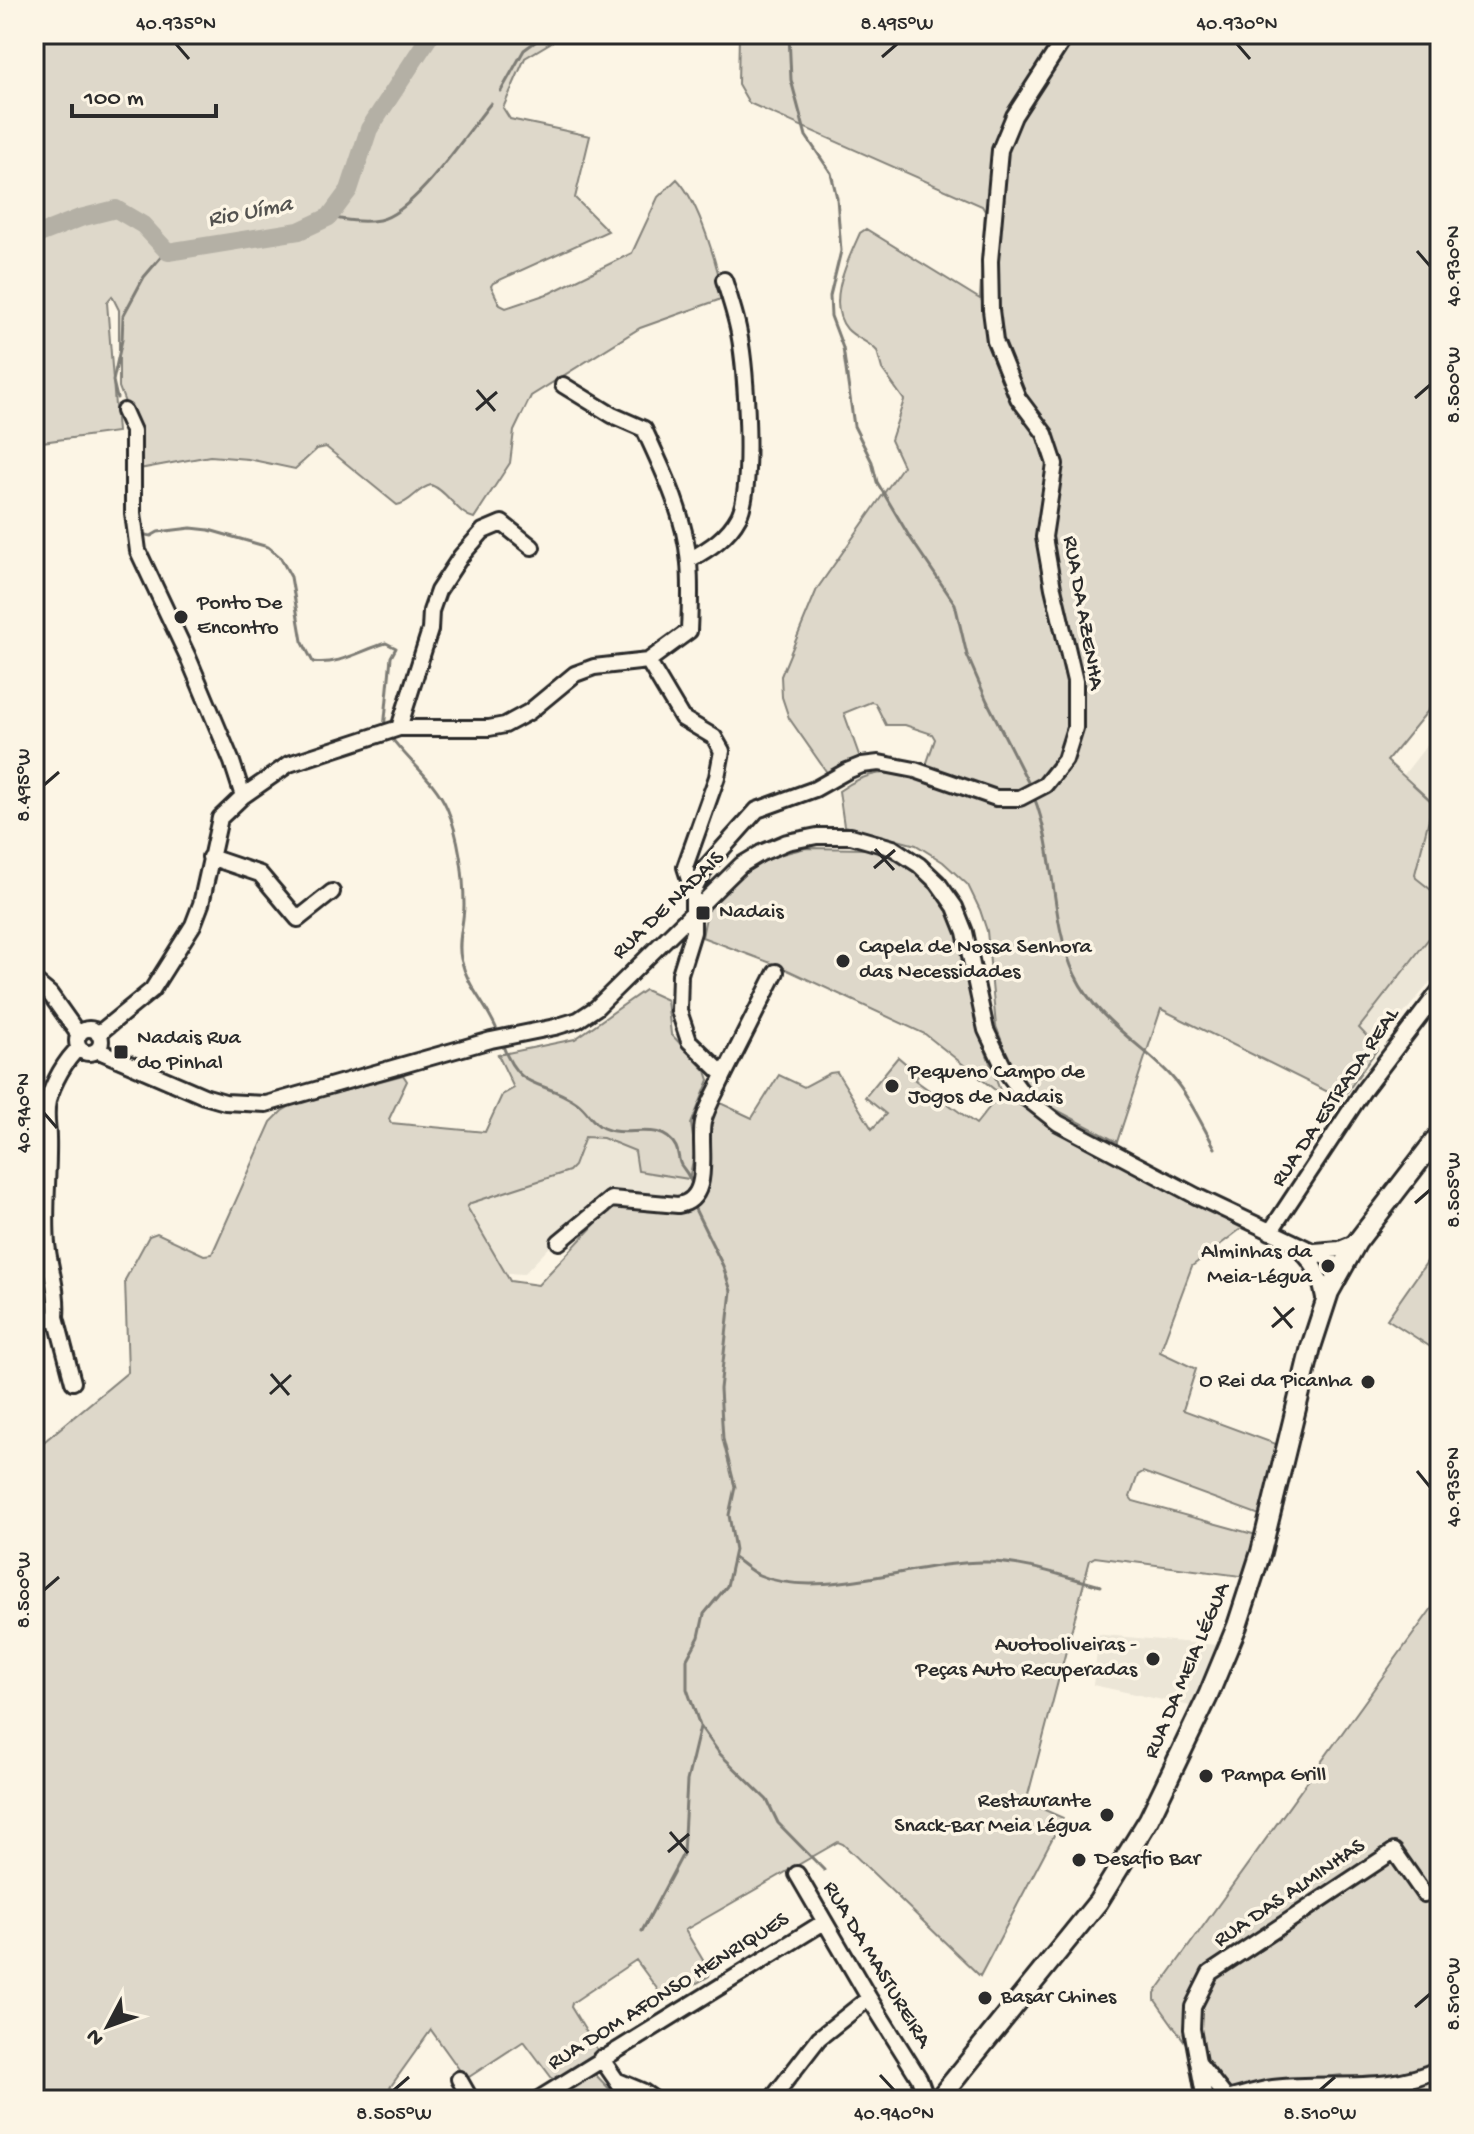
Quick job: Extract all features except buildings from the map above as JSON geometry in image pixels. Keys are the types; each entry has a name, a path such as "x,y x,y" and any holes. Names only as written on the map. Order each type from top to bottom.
{"main road":[{"name":"RUA DA MEIA LÉGUA","path":"933,2094 954,2080 1098,1902 1149,1819 1237,1626 1261,1552 1311,1347 1325,1303 1357,1242 1440,1134"}],"street":[{"name":"RUA DA AZENHA","path":"693,892 706,867 757,810 815,789 862,765 897,765 996,798 1020,798 1045,785 1065,760 1075,728 1075,681 1044,537 1055,464 1045,434 1018,398 995,341 990,261 1000,150 1014,116 1067,34"},
{"path":"689,560 724,537 740,514 745,488 748,449 744,368 739,334 724,280"},
{"path":"98,1034 152,990 193,925 201,904 220,818 243,796 289,764 399,728 489,728 505,725 529,712 575,674 594,667 648,661 689,631 689,560 684,531 670,486 644,429 612,415 563,385"},
{"path":"124,411 133,431 133,513 138,551 188,657 243,796"},
{"path":"399,728 430,630 434,601 461,556 483,531 502,523 532,547"},
{"path":"648,661 669,702 682,718 714,737 722,751 717,777 685,867 695,911 693,932 680,974 679,1011 689,1041 724,1075"},
{"name":"RUA DE NADAIS","path":"97,1050 166,1081 225,1102 246,1105 287,1100 491,1040 555,1027 578,1020 596,1008 741,865 787,842 817,836 862,839 893,848 919,865 938,883 955,907 965,932 986,1030 1005,1070 1025,1097 1058,1123 1313,1257 1331,1260 1337,1277"},
{"path":"731,838 733,856 741,865"},
{"path":"210,857 260,874 298,919 332,892"},
{"path":"559,1242 611,1199 678,1205 687,1204 695,1197 703,1160 703,1122 776,972"},
{"path":"34,981 50,994 79,1041 86,1052 97,1050 101,1040 98,1034 87,1029 79,1041 65,1066 49,1099 46,1115 47,1245 56,1285 56,1317 73,1382"},
{"name":"RUA DA ESTRADA REAL","path":"1270,1232 1363,1091 1440,990"},
{"path":"1313,1257 1357,1242"},
{"name":"RUA DE NADAIS","path":"1313,1257 1325,1303"},
{"path":"34,1325 56,1317"},
{"name":"RUA DAS ALMINHAS","path":"1205,2100 1193,2039 1193,2007 1210,1973 1394,1851 1424,1894"},
{"name":"RUA DA MASTUREIRA","path":"797,1874 869,1998 933,2094"},
{"name":"RUA DOM AFONSO HENRIQUES","path":"537,2100 824,1922"},
{"path":"771,2100 819,2038 869,1998"},
{"path":"601,2058 630,2100"},
{"path":"1199,2065 1226,2100 1272,2088 1336,2093 1423,2077 1440,2068"},
{"path":"459,2079 471,2100"},
{"path":"617,2080 655,2100"}],"shaded area":[{"path":"34,34 565,34 525,58 503,108 510,119 590,136 575,198 608,231 493,283 491,286 500,305 506,308 550,293 632,253 658,197 677,179 700,218 724,298 640,328 531,396 514,431 510,463 474,518 462,512 431,485 397,505 326,447 317,449 295,469 248,459 210,456 139,469 134,426 119,387 119,310 112,296 107,302 117,432 34,443"},
{"path":"739,34 1440,34 1440,696 1387,761 1433,803 1415,874 1440,897 1440,924 1359,1028 1378,1048 1342,1099 1161,1009 1117,1142 1051,1107 1030,1088 1008,1058 996,1026 987,931 968,885 943,862 916,845 844,826 839,791 869,775 922,777 935,739 932,734 905,725 886,725 875,703 871,702 844,713 860,758 828,774 789,718 782,697 781,676 817,589 903,466 891,440 904,400 882,369 877,351 850,332 841,318 838,307 841,281 860,233 866,229 980,299 985,211 982,206 749,103 738,84"},
{"path":"1440,728 1440,897 1415,874 1433,806 1431,799 1403,776"},
{"path":"806,848 869,849 888,855 916,873 941,896 955,924 968,970 979,1033 1001,1093 1071,1138 1242,1228 1192,1266 1160,1352 1196,1369 1183,1410 1281,1446 1265,1517 1143,1472 1138,1475 1130,1497 1133,1501 1260,1536 1248,1577 1095,1557 1090,1560 1027,1799 1029,1803 1063,1818 980,1976 838,1842 685,1930 710,1972 709,1976 666,2001 636,1960 572,2003 571,2007 598,2051 554,2081 524,2041 466,2079 431,2030 381,2100 34,2100 34,1450 128,1372 125,1280 149,1236 157,1233 204,1255 212,1254 271,1122 294,1104 403,1075 407,1081 389,1119 391,1123 485,1132 502,1095 514,1088 498,1055 575,1039 645,990 667,1000 671,1034 706,1071 709,1080 691,1124 695,1151 689,1179 638,1171 635,1151 603,1138 585,1137 569,1171 471,1203 467,1207 510,1281 538,1285 612,1206 692,1208 698,1199 705,1124 716,1101 752,1118 779,1075 804,1087 837,1072 872,1129 886,1114 865,1097 898,1057 919,1075 915,1080 976,1124 1000,1094 925,1034 779,966 702,937 708,907 754,866 778,855"},
{"path":"1440,924 1440,971 1377,1045 1358,1029"},
{"path":"585,1137 602,1138 635,1151 638,1171 689,1179 688,1199 607,1195 565,1231 524,1274 506,1273 466,1207"},
{"path":"1440,1243 1440,1353 1387,1319"},
{"path":"1440,1597 1440,2100 1337,2100 1341,2075 1220,2091 1155,2000 1155,1993"},
{"name":"Auotooliveiras - Peças Auto Recuperadas","path":"1099,1634 1217,1645 1190,1706 1093,1685"},
{"path":"592,2071 620,2100 546,2100"}],"waterway":[{"name":"Rio Uíma","path":"34,236 80,218 116,209 143,225 168,252 299,231 329,217 349,190 369,129 431,34"},
{"path":"501,91 524,50 546,34"},
{"path":"789,34 791,80 806,136 831,173 837,198 841,251 830,296 831,316 843,348 854,426 872,462 877,482 955,604 967,655 1029,784"},
{"path":"329,217 366,221 393,214 424,188 491,103"},
{"path":"117,398 113,381 122,340 123,316 144,277 167,250"},
{"path":"140,463 140,487"},
{"path":"141,534 151,536 158,532 191,528 268,547 280,557 291,577 302,641 313,662 341,660 386,643 396,648 391,657 384,729"},
{"path":"390,736 435,788 447,808 458,843 463,881 461,959 468,979 497,1030"},
{"path":"1034,797 1046,841 1061,933 1075,975 1094,1005 1178,1084 1215,1148"},
{"path":"503,1046 510,1061 525,1078 577,1103 603,1128 622,1132 652,1132 670,1139 692,1186"},
{"path":"693,1205 723,1266 731,1291 720,1389 723,1439 735,1487 729,1515 735,1550 727,1586 704,1614 699,1637 687,1659 687,1689 700,1726 720,1754 767,1800 778,1823 824,1870"},
{"path":"734,1558 759,1575 784,1582 841,1582 961,1563 988,1562 1031,1567 1101,1586"},
{"path":"642,1931 683,1854 687,1781 700,1727"}],"place":[{"name":"Ponto De Encontro","path":"181,617"},
{"name":"Nadais","path":"703,913"},
{"name":"Capela de Nossa Senhora das Necessidades","path":"843,961"},
{"name":"Nadais Rua do Pinhal","path":"121,1052"},
{"name":"Pequeno Campo de Jogos de Nadais","path":"892,1086"},
{"name":"Alminhas da Meia-Légua","path":"1328,1266"},
{"name":"O Rei da Picanha","path":"1368,1382"},
{"name":"Auotooliveiras - Peças Auto Recuperadas","path":"1153,1659"},
{"name":"Pampa Grill","path":"1206,1776"},
{"name":"Restaurante Snack-Bar Meia Légua","path":"1107,1815"},
{"name":"Desafio Bar","path":"1079,1860"},
{"name":"Basar Chines","path":"985,1998"}]}
